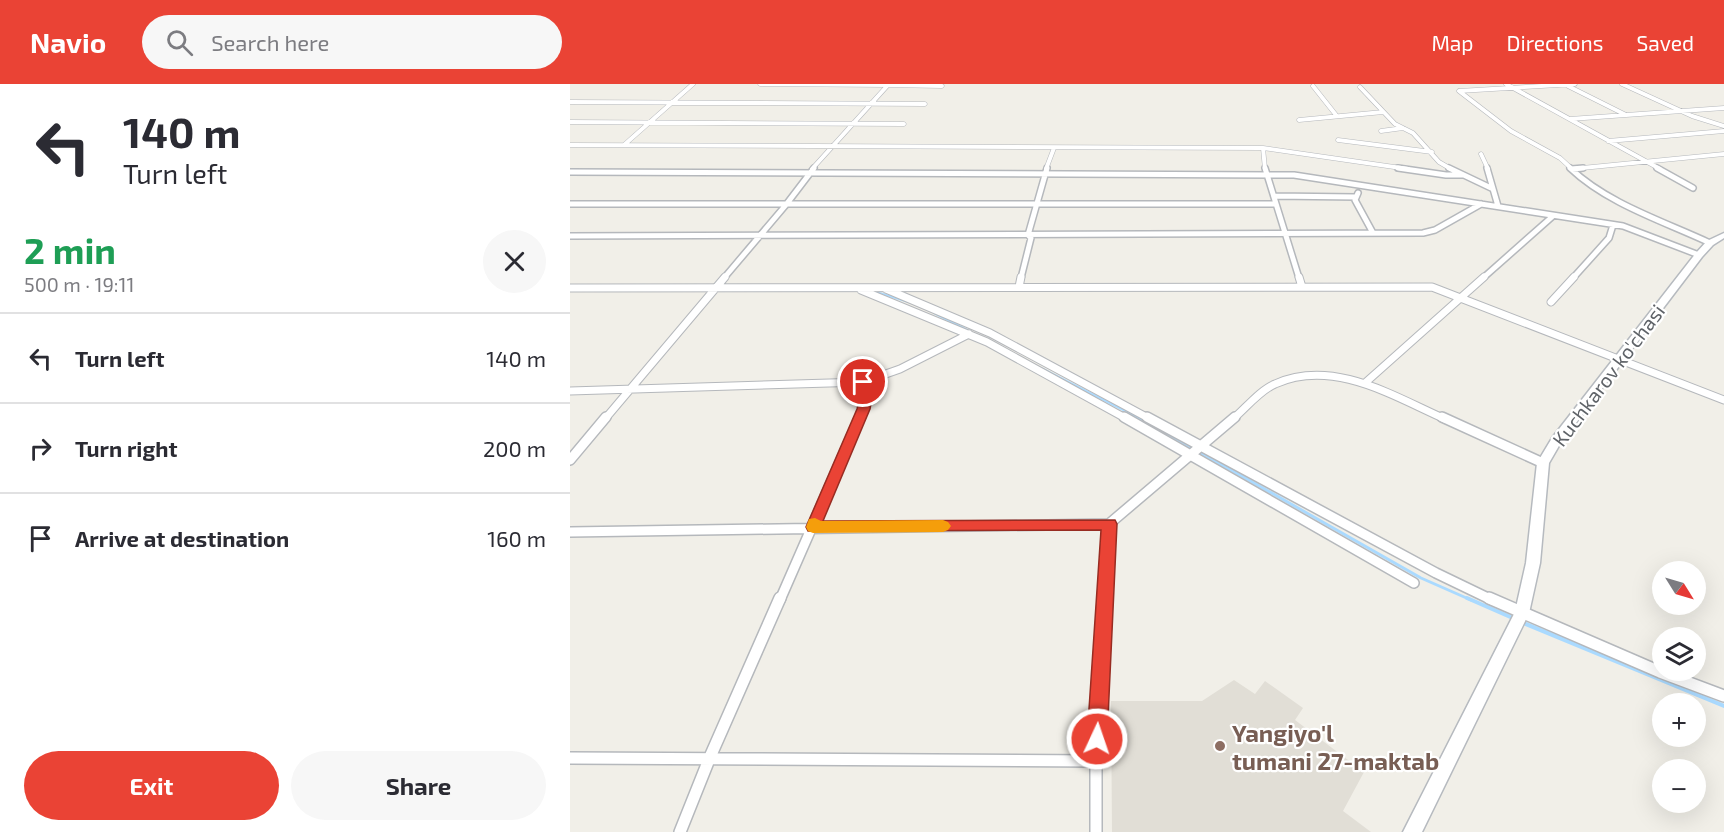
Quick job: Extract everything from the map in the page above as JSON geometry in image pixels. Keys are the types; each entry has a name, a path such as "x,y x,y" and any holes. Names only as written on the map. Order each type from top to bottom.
{"main road":[{"name":"Kuchkarov ko'chasi","path":"1412,832 1514,633 1522,613 1533,563 1543,463 1556,441 1699,255 1710,243 1724,235"}],"street":[{"path":"624,145 693,84"},
{"path":"760,84 942,86"},
{"path":"1506,84 1693,188"},
{"path":"1564,84 1626,115"},
{"path":"1575,84 1458,91 1511,131 1560,158 1584,181 1608,196 1710,243"},
{"path":"1622,84 1680,111 1724,126"},
{"path":"570,460 852,124 888,85"},
{"path":"1313,86 1336,115"},
{"path":"1360,87 1395,124 1413,133 1439,162 1491,188"},
{"path":"570,102 925,104"},
{"path":"1570,119 1724,108"},
{"path":"1299,120 1383,112"},
{"path":"570,122 904,124"},
{"path":"1381,131 1403,128"},
{"path":"1608,141 1724,131"},
{"path":"1338,140 1432,152"},
{"path":"570,145 832,148 1263,148 1463,176"},
{"path":"1028,235 1044,175 1054,148"},
{"path":"1263,148 1266,174 1302,287"},
{"path":"1481,154 1487,165 1491,188 1498,206"},
{"path":"1572,169 1724,154"},
{"path":"570,172 1298,175 1629,228 1699,255"},
{"path":"1362,184 1356,197 1359,208 1373,234"},
{"path":"1274,196 1356,197"},
{"path":"570,236 1429,232 1481,203"},
{"path":"570,204 784,206 824,204 1276,204"},
{"path":"1365,383 1553,216"},
{"path":"1551,302 1609,238 1613,225"},
{"path":"1019,287 1032,238 1028,235"},
{"path":"850,287 871,293 969,334 1072,387 1193,454 1341,543 1414,583"},
{"path":"881,287 990,333 1436,573 1522,613 1660,672 1724,696"},
{"path":"570,288 1432,287 1724,400"},
{"path":"570,391 863,382 934,353 969,334"},
{"path":"570,532 1109,524 1203,446 1269,387 1282,380 1323,374 1365,383 1543,463"},
{"path":"680,832 710,757 864,409 867,393 863,382"},
{"path":"1096,832 1096,761 1109,524"},
{"path":"570,758 1096,761"}],"shaded area":[{"name":"Yangiyo'l tumani 27-maktab","path":"1234,680 1255,694 1265,681 1303,708 1295,720 1364,772 1343,811 1371,832 1112,832 1111,701 1202,701"}],"waterway":[{"path":"870,290 915,304"},
{"path":"934,313 971,332"},
{"path":"1041,368 1141,419"},
{"path":"1138,417 1421,578 1471,600"},
{"path":"1467,598 1515,619"},
{"path":"1521,622 1724,706"}],"slow traffic":[{"path":"815,524 813,527 943,526"}],"place":[{"name":"Yangiyo'l tumani 27-maktab","path":"1220,746"}],"route":[{"path":"863,382 867,393 864,409 813,527 1109,524 1097,739"}]}
